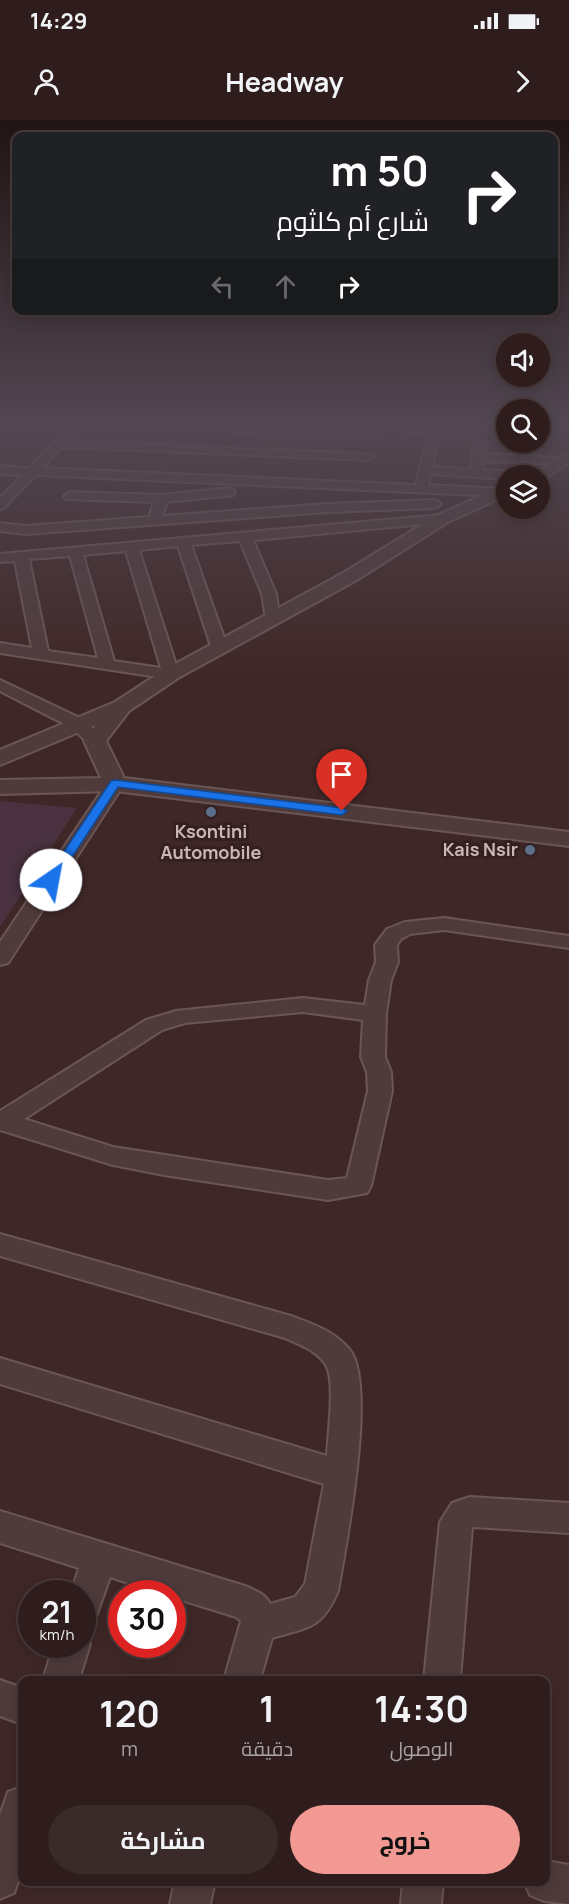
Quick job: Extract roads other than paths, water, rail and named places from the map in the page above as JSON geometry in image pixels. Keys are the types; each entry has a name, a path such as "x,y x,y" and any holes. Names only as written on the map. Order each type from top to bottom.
{"street":[{"path":"62,512 65,506"},
{"path":"1,558 26,530 62,512 106,506"},
{"path":"154,520 159,506"},
{"path":"62,512 154,520 372,506"},
{"path":"0,758 88,733 122,706 171,674 273,620 349,577 442,519 468,506"},
{"path":"348,507 354,527"},
{"path":"1,558 442,519"},
{"path":"0,527 26,530"},
{"path":"245,537 269,594 273,620"},
{"path":"183,542 220,649"},
{"path":"131,546 171,674"},
{"path":"75,551 107,663"},
{"path":"21,555 41,653"},
{"path":"0,648 171,674"},
{"path":"0,685 88,733 115,784"},
{"path":"0,958 115,784"},
{"path":"0,787 115,784 569,839"},
{"path":"1,1121 112,1156 328,1190 358,1186 380,1091 379,1072 373,1057 375,1014 380,980 387,962 386,945 394,934 405,928 444,924 569,942"},
{"path":"1,1121 154,1026 184,1016 303,1005 375,1014"},
{"path":"0,1245 291,1328 320,1340 340,1360 345,1380 342,1475 321,1591 306,1611 259,1624"},
{"path":"0,1371 342,1475"},
{"path":"442,1676 456,1522 460,1516 470,1512 569,1518"},
{"path":"0,1527 245,1603 256,1611 259,1624 243,1676"},
{"path":"92,1580 99,1558"},
{"path":"62,1676 68,1658"},
{"path":"0,1698 18,1705"},
{"path":"0,1879 18,1819"},
{"path":"550,1882 569,1885"},
{"path":"190,1904 194,1886"},
{"path":"421,1904 423,1886"}],"place":[{"name":"Ksontini Automobile","path":"211,812"},
{"name":"Kais Nsir","path":"530,850"}]}
